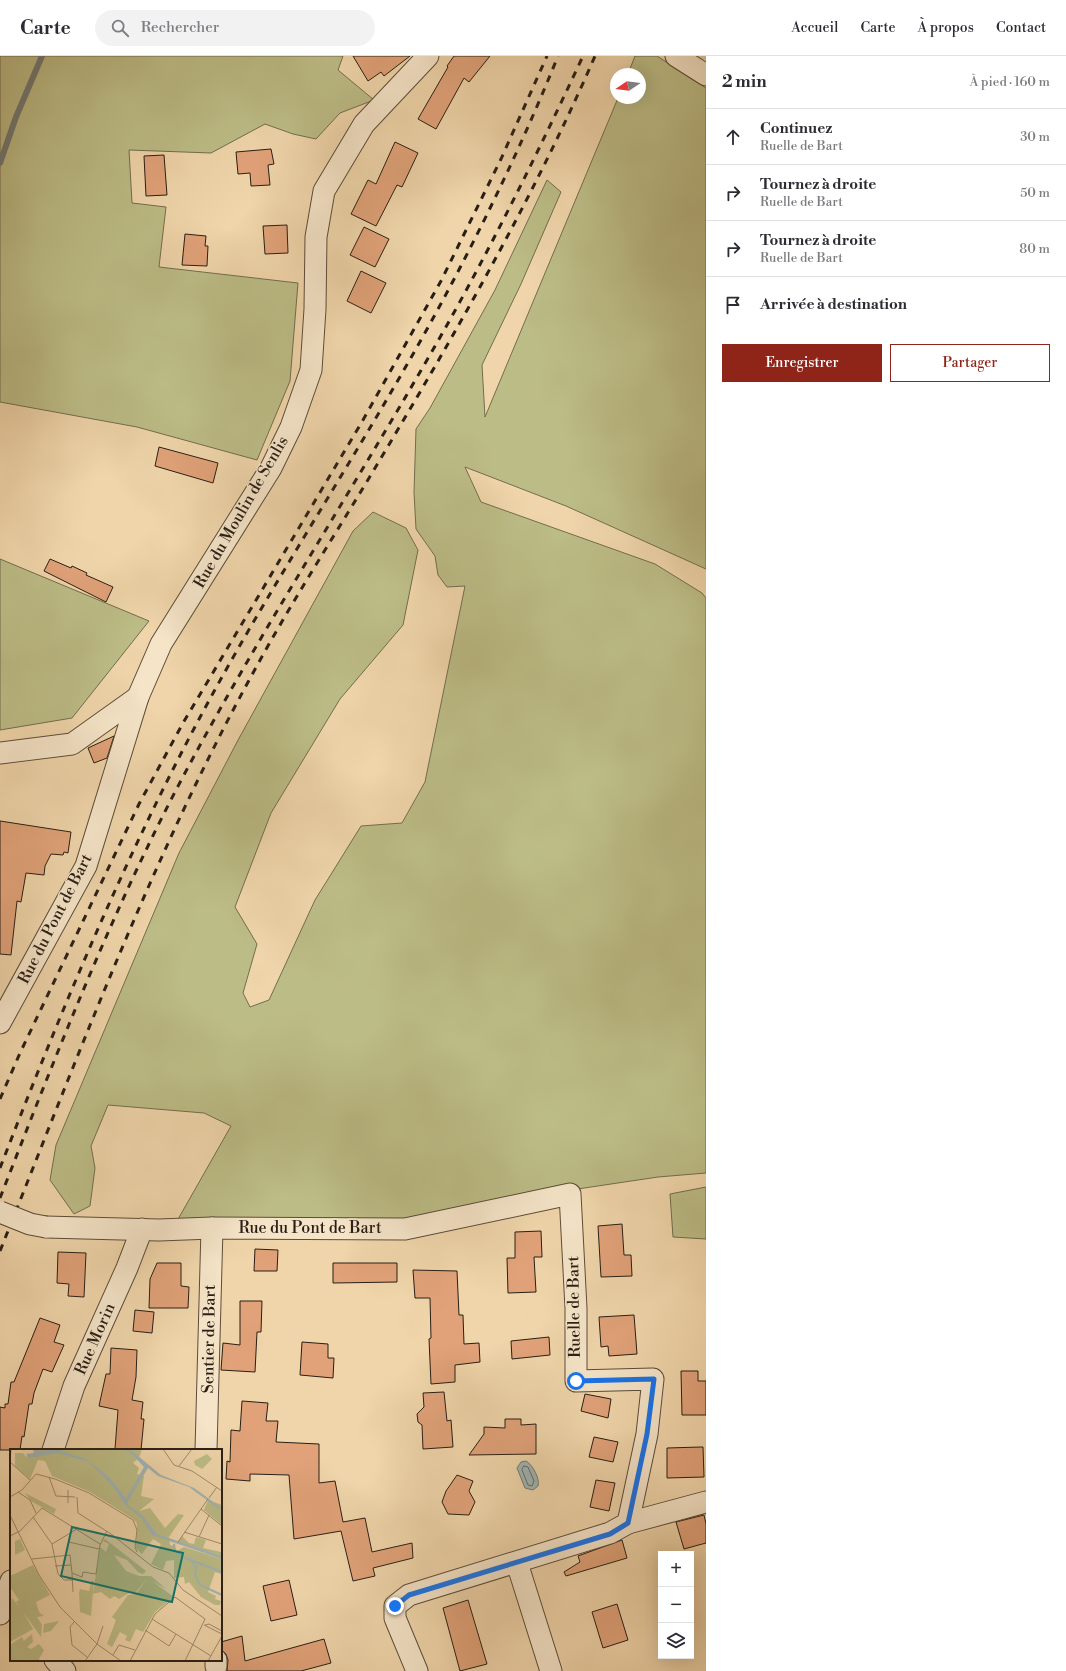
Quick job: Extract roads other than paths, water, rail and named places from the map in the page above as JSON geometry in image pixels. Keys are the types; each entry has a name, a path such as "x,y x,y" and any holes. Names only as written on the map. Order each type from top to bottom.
{"street":[{"name":"Rue du Moulin de Senlis","path":"138,697 161,644 271,468 291,426 311,370 315,309 316,237 324,191 364,124 428,56"},
{"path":"676,56 706,75"},
{"path":"0,753 72,744 138,697"},
{"name":"Rue du Pont de Bart","path":"0,1022 86,866 138,697"},
{"name":"Rue du Pont de Bart","path":"0,1212 30,1224 46,1227 142,1229 405,1229 570,1194"},
{"name":"Ruelle de Bart","path":"570,1194 576,1308 576,1381 654,1379 647,1434 628,1523"},
{"name":"Sentier de Bart","path":"206,1449 212,1228"},
{"name":"Rue Morin","path":"53,1449 74,1386 127,1268 142,1229"},
{"path":"417,1671 395,1618 395,1606 409,1595 610,1534 628,1523 706,1502"},
{"path":"517,1563 551,1671"},
{"path":"5,1612 10,1586"},
{"path":"56,1661 65,1671"}],"water":[{"path":"526,1461 533,1469 538,1480 538,1486 533,1490 525,1488 517,1468 521,1462"}],"waterway":[{"path":"0,163 16,117 42,56"}],"railway":[{"path":"0,1099 20,1053 139,804 183,723 363,420 441,281 501,159 547,56"},
{"path":"0,1168 51,1039 106,910 135,847 197,722 286,566 371,426 426,331 481,227 508,171 558,56"},
{"path":"0,1198 83,991 127,890 176,790 205,735 267,627 396,414 469,286 583,56"},
{"path":"0,1251 88,1031 149,885 216,743 279,626 363,488 486,276 543,167 595,56"}]}
